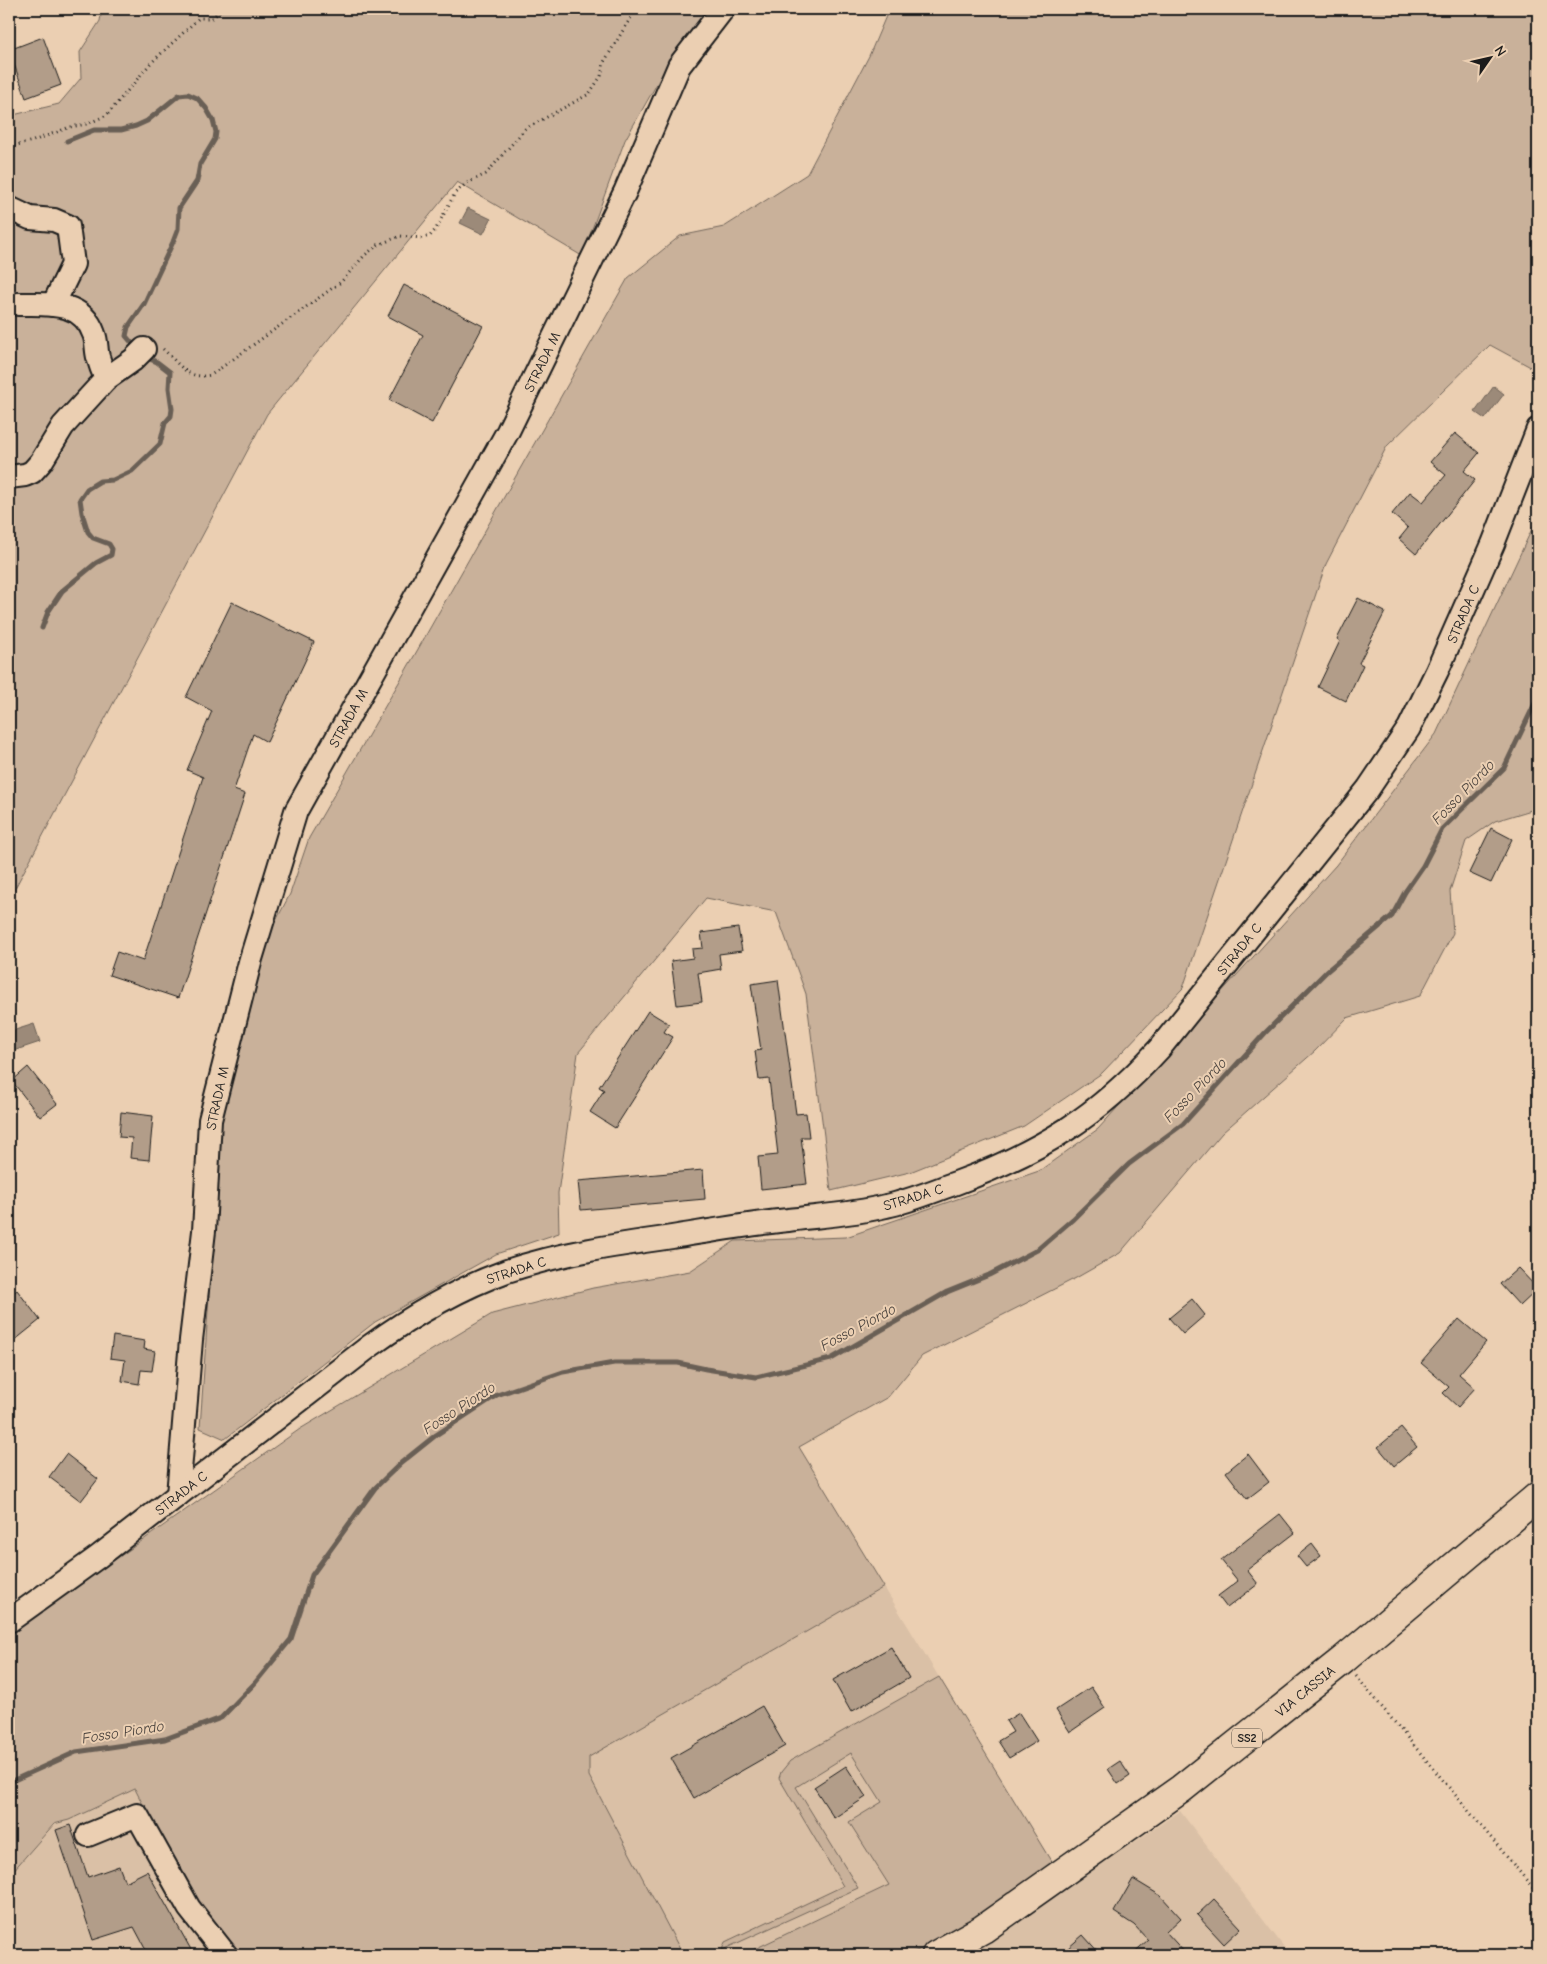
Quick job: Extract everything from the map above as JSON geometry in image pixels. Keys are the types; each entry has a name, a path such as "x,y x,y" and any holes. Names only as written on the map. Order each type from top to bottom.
{"main road":[{"name":"VIA CASSIA","path":"942,1954 983,1929 1181,1789 1343,1660 1538,1496"}],"street":[{"name":"STRADA M","path":"178,1495 191,1340 204,1231 210,1120 250,962 296,811 508,430 624,192 679,66 723,9"},
{"path":"9,208 30,218 54,220 68,226 73,264 53,305"},
{"path":"18,304 69,307 85,317 94,334 98,356 106,379"},
{"path":"9,477 32,472 41,462 63,426 106,379 142,352"},
{"name":"STRADA C","path":"9,1621 98,1557 378,1340 414,1316 471,1286 507,1272 590,1249 866,1210 911,1200 1010,1162 1066,1131 1098,1108 1132,1078 1159,1049 1368,789 1395,750 1423,702 1452,639 1538,429"},
{"path":"88,1835 137,1815 189,1908 226,1955"}],"path":[{"path":"9,147 33,141 70,126 87,124 107,115 150,64 199,18 213,18 221,9"},
{"path":"142,352 153,345 157,346 163,349 184,371 201,377 211,376 337,286 365,255 378,245 400,236 421,238 430,236 436,229 455,193 468,183 486,174 524,129 589,94 601,76 604,62 636,9"},
{"path":"1343,1660 1538,1894"}],"shaded area":[{"path":"102,9 712,9 671,59 625,140 582,256 457,182 267,414 14,890 9,921 9,116 59,104 81,78 80,52 100,21"},
{"path":"889,9 1538,9 1538,371 1490,345 1387,446 1326,564 1183,988 1102,1073 1024,1126 910,1172 831,1191 806,994 776,912 706,898 578,1053 558,1193 559,1233 496,1254 375,1322 225,1439 200,1428 221,1119 224,1020 290,894 309,838 628,278 680,236 724,227 807,174 869,56"},
{"path":"468,208 491,219 483,234 460,223"},
{"path":"1494,386 1504,394 1485,419 1475,412"},
{"path":"1538,516 1538,808 1495,821 1466,841 1450,891 1453,933 1420,996 1347,1018 1315,1051 1222,1133 1120,1253 1076,1278 922,1356 888,1397 799,1447 884,1587 589,1757 589,1776 683,1955 243,1955 226,1937 196,1897 170,1855 135,1789 69,1820 54,1824 12,1872 9,1897 9,1633 300,1429 492,1314 593,1288 690,1271 735,1241 846,1237 1039,1171 1098,1129 1336,865 1436,734"},
{"path":"34,1024 40,1042 13,1051 9,1032"},
{"path":"884,1587 1054,1866 897,1955 667,1955 553,1769"},
{"path":"939,1677 1054,1866 934,1944 906,1955 742,1955 889,1885 849,1822 882,1802 851,1753 796,1787 858,1888 722,1950 725,1942 843,1886 779,1778 781,1772 790,1761"},
{"path":"135,1789 172,1861 231,1943 243,1955 9,1955 9,1897 12,1872 55,1824 69,1820"},
{"path":"1180,1811 1290,1955 969,1955"}],"building":[{"path":"43,37 61,85 26,98 9,50"},
{"path":"404,285 483,326 432,423 389,400 423,335 388,316"},
{"path":"1455,433 1479,453 1464,471 1475,480 1416,554 1399,539 1408,528 1392,514 1410,492 1423,502 1446,475 1430,462"},
{"path":"1358,598 1385,612 1359,663 1363,665 1346,701 1318,687 1340,641 1337,639"},
{"path":"232,602 314,642 267,742 253,734 234,790 245,794 178,998 109,975 117,952 143,961 203,777 187,770 212,711 186,697"},
{"path":"1491,828 1512,839 1491,883 1469,873"},
{"path":"738,928 742,951 719,954 721,969 698,973 702,1002 677,1005 671,961 693,958 692,949 703,948 701,933"},
{"path":"778,980 796,1114 806,1113 809,1137 801,1137 807,1184 761,1189 758,1157 778,1155 769,1079 759,1080 755,1051 761,1050 751,984"},
{"path":"648,1011 669,1024 664,1032 673,1037 615,1128 590,1112 604,1090 599,1087"},
{"path":"28,1067 57,1104 40,1117 12,1081"},
{"path":"121,1112 153,1116 149,1160 130,1158 132,1138 119,1137"},
{"path":"703,1170 705,1199 581,1210 578,1181"},
{"path":"1518,1268 1538,1289 1520,1306 1500,1284"},
{"path":"17,1290 40,1320 9,1345 9,1297"},
{"path":"1192,1299 1205,1315 1183,1334 1169,1318"},
{"path":"1459,1319 1486,1342 1459,1374 1475,1388 1458,1407 1443,1393 1449,1387 1421,1363"},
{"path":"113,1336 145,1341 144,1349 155,1351 152,1371 141,1370 139,1384 122,1381 125,1360 110,1358"},
{"path":"1401,1428 1417,1447 1394,1466 1378,1447"},
{"path":"66,1454 98,1479 81,1501 49,1477"},
{"path":"1248,1454 1269,1482 1247,1499 1226,1472"},
{"path":"1280,1514 1295,1533 1247,1570 1258,1584 1227,1608 1218,1596 1238,1581 1221,1560"},
{"path":"1312,1544 1321,1556 1306,1567 1297,1556"},
{"path":"891,1647 909,1678 851,1712 833,1680"},
{"path":"1091,1687 1105,1708 1070,1732 1056,1710"},
{"path":"762,1706 785,1746 694,1798 671,1758"},
{"path":"1019,1713 1037,1741 1009,1758 998,1741 1013,1732 1006,1721"},
{"path":"1120,1761 1130,1776 1118,1784 1108,1769"},
{"path":"846,1766 866,1797 834,1818 814,1787"},
{"path":"70,1825 88,1877 119,1866 125,1882 147,1871 194,1955 149,1955 134,1927 93,1940 56,1830"},
{"path":"1133,1879 1161,1896 1181,1918 1166,1932 1187,1955 1131,1955 1148,1940 1134,1925 1114,1912"},
{"path":"1214,1899 1241,1928 1224,1944 1197,1915"},
{"path":"1083,1935 1101,1955 1060,1955"}],"waterway":[{"path":"67,141 94,130 121,130 136,126 147,121 179,95 188,94 197,98 213,120 216,132 215,139 200,164 197,181 179,208 178,229 173,242 144,304 128,327 126,336 137,349"},
{"path":"42,628 48,612 62,591 96,563 111,555 112,549 109,544 93,538 88,532 80,499 87,489 100,481 113,480 132,471 160,444 165,423 171,416 170,372 157,362 145,357"},
{"name":"Fosso Piordo","path":"9,1784 76,1752 165,1739 221,1718 255,1683 291,1639 312,1575 375,1488 401,1463 436,1435 497,1395 563,1372 614,1363 678,1363 756,1377 831,1359 947,1292 989,1275 1037,1250 1073,1219 1129,1164 1183,1124 1265,1033 1327,971 1392,916 1405,892 1423,866 1442,829 1504,768 1538,697"}]}
